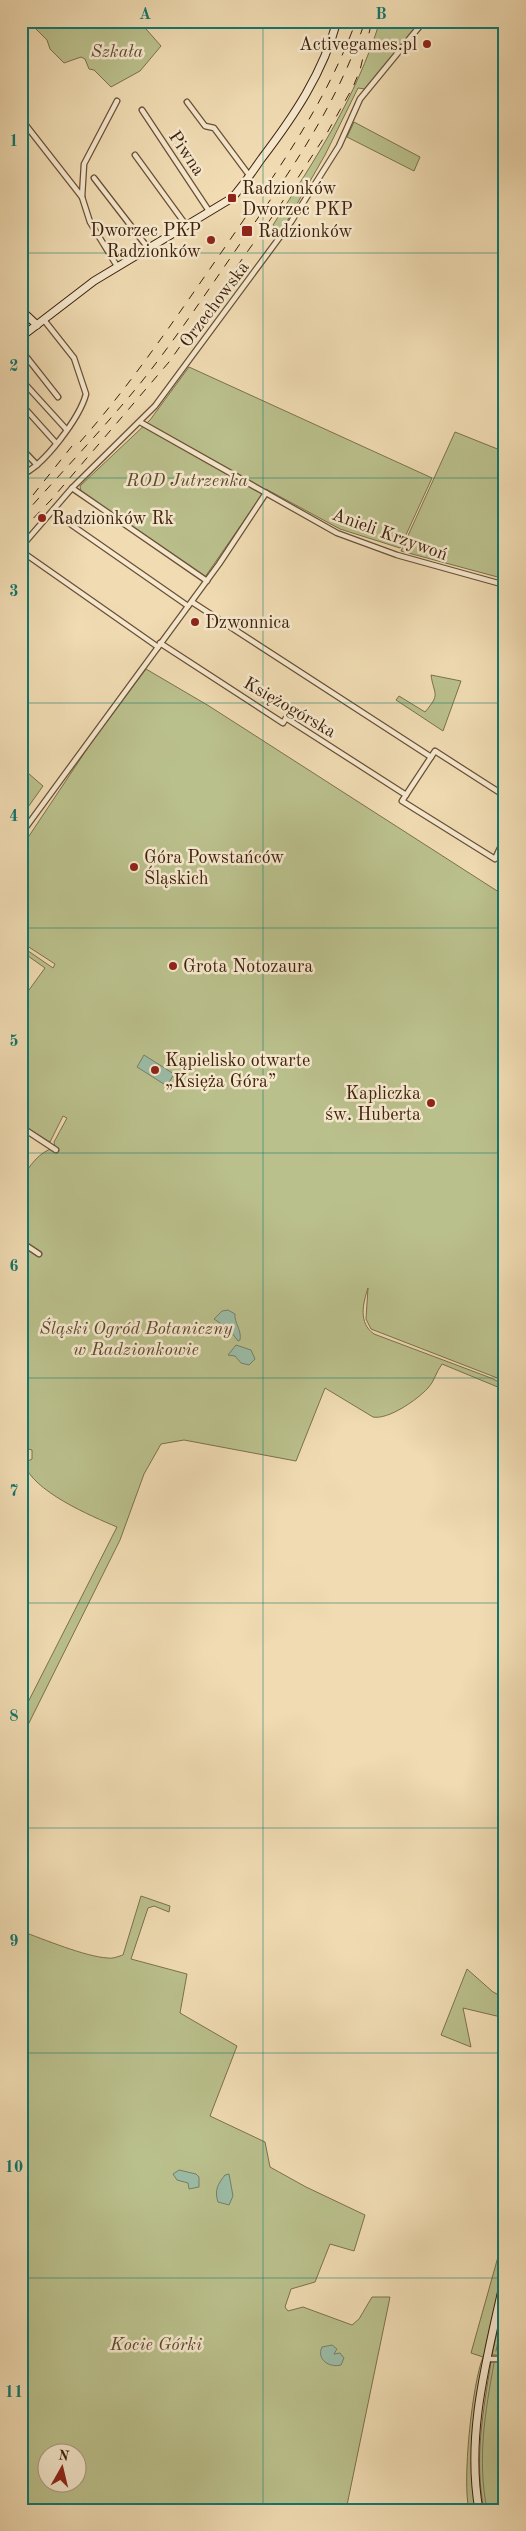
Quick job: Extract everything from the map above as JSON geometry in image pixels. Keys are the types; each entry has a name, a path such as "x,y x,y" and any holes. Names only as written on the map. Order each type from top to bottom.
{"street":[{"path":"21,338 117,266 232,198 285,128 316,78 326,58 337,21"},
{"name":"Orzechowska","path":"21,549 72,488 140,422 272,250 339,146 360,99 424,21"},
{"path":"82,197 84,164 117,101"},
{"path":"187,102 205,126 214,128 249,175"},
{"name":"Piwna","path":"142,110 209,211"},
{"path":"21,119 82,197 90,222 117,266"},
{"path":"135,155 186,225"},
{"path":"94,178 148,248"},
{"path":"21,310 37,325"},
{"path":"22,474 37,465 56,443 83,404 86,394 74,358 44,320"},
{"path":"21,350 58,397"},
{"path":"26,385 66,429"},
{"path":"21,404 56,443"},
{"name":"Anieli Krzywoń","path":"140,422 337,533 397,555 505,586"},
{"path":"21,448 37,465"},
{"path":"72,488 208,581"},
{"path":"21,834 208,581 266,494"},
{"path":"53,512 190,604"},
{"path":"21,549 159,645"},
{"name":"Księżogórska","path":"190,604 431,757 435,751 505,796"},
{"name":"Księżogórska","path":"159,645 282,723 286,718 406,795 402,801 495,859 505,837"},
{"path":"406,795 431,757"},
{"path":"21,1128 56,1150"},
{"path":"21,1242 38,1254"},
{"path":"479,2510 474,2462 480,2396 505,2276"},
{"path":"487,2359 505,2359"}],"green space":[{"name":"Szkała","path":"21,21 139,21 161,46 140,71 111,87 94,70 89,69 85,59 81,57 64,63 50,49 47,40 33,26 24,29 21,34"},
{"path":"380,21 421,21 365,89 358,88 325,155 282,230 273,225 334,127 359,76"},
{"path":"354,122 420,157 414,171 347,137"},
{"name":"ROD Jutrzenka","path":"189,367 432,478 400,548 340,529 266,489 205,577 81,492 80,486 150,420"},
{"path":"455,432 505,452 505,579 401,551"},
{"name":"Śląski Ogród Botaniczny w Radzionkowie","path":"146,669 209,706 505,896 505,953 498,1002 505,998 505,1381 371,1329 366,1319 368,1288 363,1313 366,1324 374,1334 491,1378 505,1385 505,1390 442,1364 428,1388 410,1403 394,1412 373,1417 325,1388 296,1461 184,1440 161,1444 144,1474 120,1540 21,1739 21,1716 117,1527 78,1509 50,1493 38,1483 29,1473 24,1463 32,1459 32,1450 21,1447 21,1180 35,1160 55,1147 54,1142 67,1118 63,1116 50,1142 21,1124 21,1001 45,968 21,951 21,946 53,968 55,964 21,942 21,848 91,743"},
{"path":"431,675 461,681 443,731 396,700 399,696 425,712 435,697"},
{"path":"21,767 43,786 21,817"},
{"name":"Kocie Górki","path":"141,1896 170,1906 169,1912 154,1906 148,1908 131,1959 187,1974 180,2013 237,2046 210,2116 265,2142 270,2167 306,2187 365,2215 354,2251 330,2244 315,2282 291,2289 285,2307 288,2311 303,2307 352,2325 359,2319 372,2297 390,2297 346,2510 21,2510 21,1931 88,1954 114,1958 123,1955"},
{"path":"467,1969 493,1992 505,1998 505,2018 463,2008 471,2047 441,2035"},
{"path":"505,2232 503,2263 484,2355 474,2432 473,2471 476,2510 469,2510 467,2456 469,2433 475,2388 483,2357 471,2353"},
{"path":"505,2295 505,2355 492,2355"},
{"path":"505,2361 505,2510 484,2510 481,2491 480,2454 485,2399 491,2362"}],"shaded area":[{"name":"Kąpielisko otwarte „Księża Góra”","path":"144,1055 174,1074 167,1086 137,1067"},
{"path":"228,1310 235,1314 240,1336 238,1341 229,1329 214,1319 222,1311"},
{"path":"236,1345 251,1350 255,1359 249,1365 241,1363 235,1356 228,1355"},
{"path":"179,2170 196,2174 199,2177 199,2187 189,2189 188,2183 177,2180 173,2174"},
{"path":"229,2174 233,2196 229,2205 218,2202 216,2194 220,2181 225,2175"},
{"path":"332,2345 337,2349 334,2354 340,2353 344,2358 341,2365 329,2364 322,2359 322,2347"}],"waterway":[{"path":"496,2351 505,2308"},
{"path":"487,2510 482,2454 485,2418 494,2363"}],"railway":[{"path":"80,442 154,348 279,168 329,82 356,21"},
{"path":"21,518 139,385 196,308 316,129 343,77 365,21"},
{"path":"21,531 51,500 169,362 277,210 327,133 353,87 360,70 372,21"},
{"path":"33,495 72,446"}],"place":[{"name":"Activegames.pl","path":"427,44"},
{"name":"Radzionków Dworzec PKP","path":"232,198"},
{"name":"Radzionków","path":"247,231"},
{"name":"Dworzec PKP Radzionków","path":"211,240"},
{"name":"Radzionków Rk","path":"42,518"},
{"name":"Dzwonnica","path":"195,622"},
{"name":"Góra Powstańców Śląskich","path":"134,867"},
{"name":"Grota Notozaura","path":"173,966"},
{"name":"Kąpielisko otwarte „Księża Góra”","path":"155,1070"},
{"name":"Kapliczka św. Huberta","path":"431,1103"}]}
